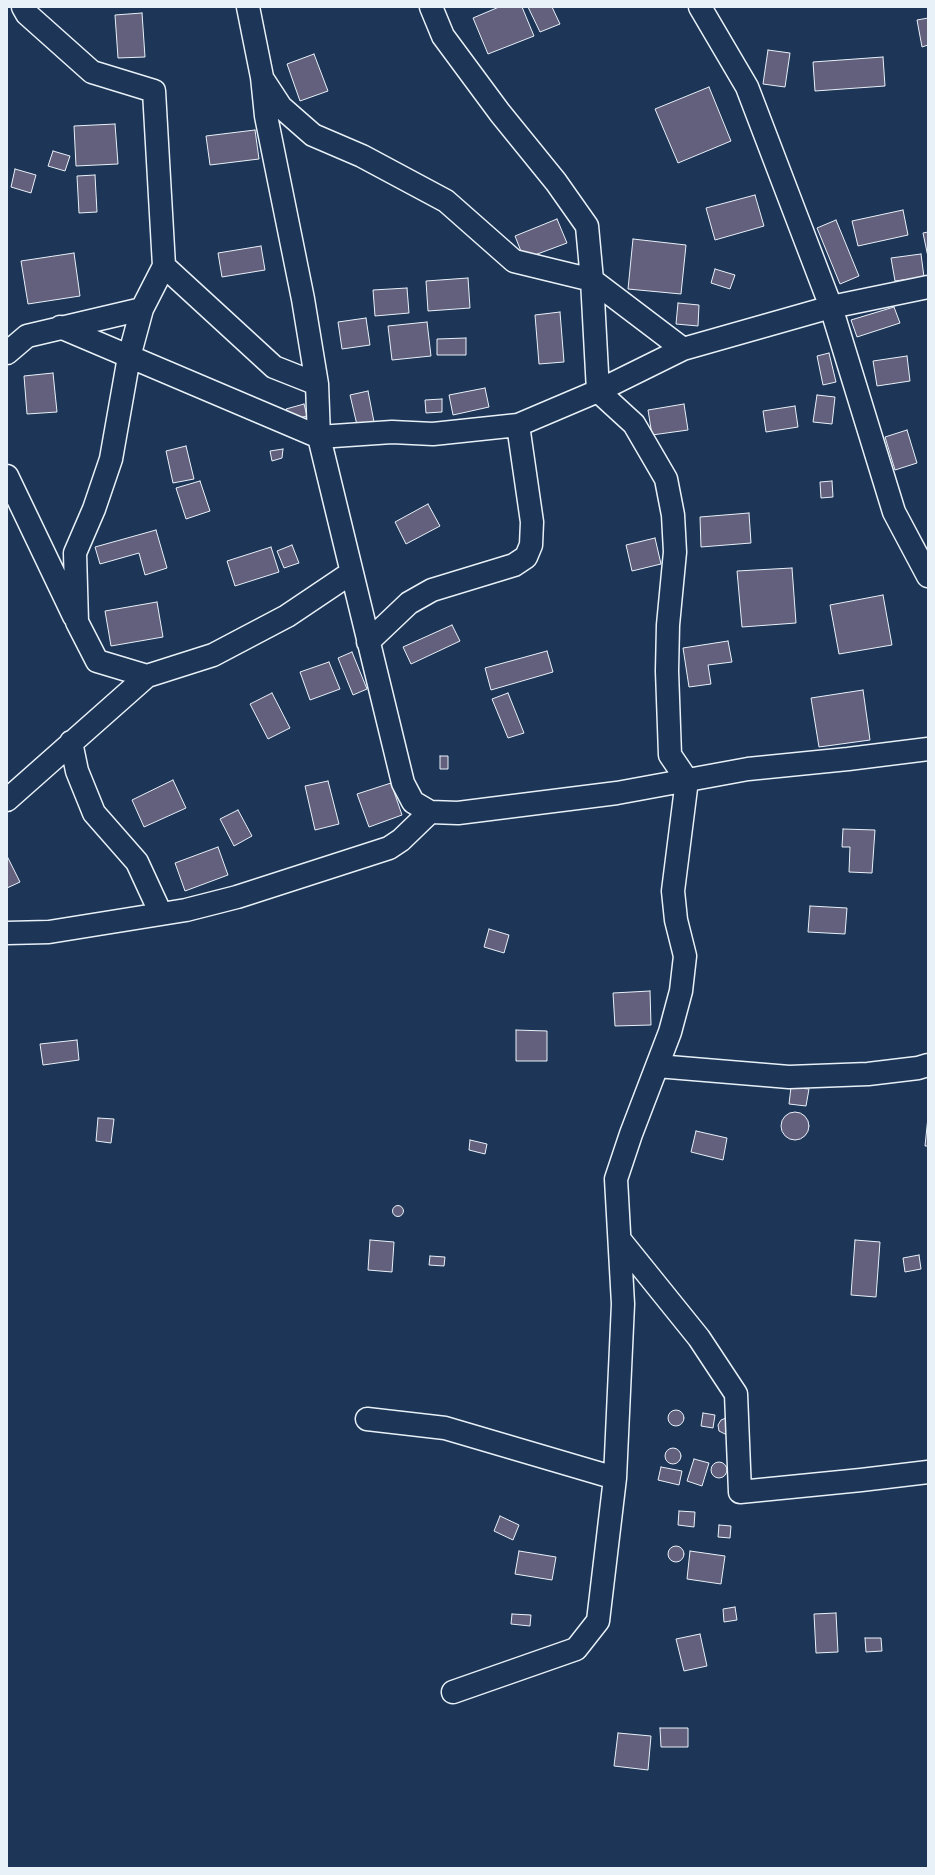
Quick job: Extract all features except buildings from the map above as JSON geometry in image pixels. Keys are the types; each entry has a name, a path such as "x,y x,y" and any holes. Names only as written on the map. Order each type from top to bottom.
{"street":[{"path":"23,7 27,14 92,72 154,90 164,266 142,309 129,357 111,459 94,509 75,553 77,622"},
{"path":"248,7 262,77 266,116 303,299 318,384 319,437 403,784 413,802 430,812 458,813 617,793 748,769 928,749"},
{"path":"431,7 443,36 500,113 556,182 587,226 592,280 598,391 634,424 666,479 673,515 675,552 668,625 667,671 670,756 687,780 673,891 676,920 685,956 681,991 670,1032 616,1179 623,1304 615,1478 598,1621 576,1649 453,1692"},
{"path":"700,7 747,87 831,307 894,512 928,576"},
{"path":"262,77 281,107 313,134 375,162 446,201 514,262 592,280 683,349"},
{"path":"164,266 274,367 318,384"},
{"path":"60,327 319,437 392,432 433,434 518,425 598,391 683,349 831,307 928,286"},
{"path":"7,353 27,336 60,327 142,309"},
{"path":"7,344 7,353"},
{"path":"368,642 409,602 432,590 514,565 526,557 531,545 532,522 518,425"},
{"path":"7,476 97,661 147,676"},
{"path":"7,800 147,676 213,655 287,616 351,573"},
{"path":"71,742 77,772 94,813 137,862 161,914"},
{"path":"7,933 49,932 186,910 237,897 389,848 401,840 430,812"},
{"path":"657,1066 789,1077 868,1074 918,1068 928,1065"},
{"path":"620,1240 699,1338 736,1394 740,1492 928,1472"},
{"path":"367,1419 445,1428 615,1478"}]}
